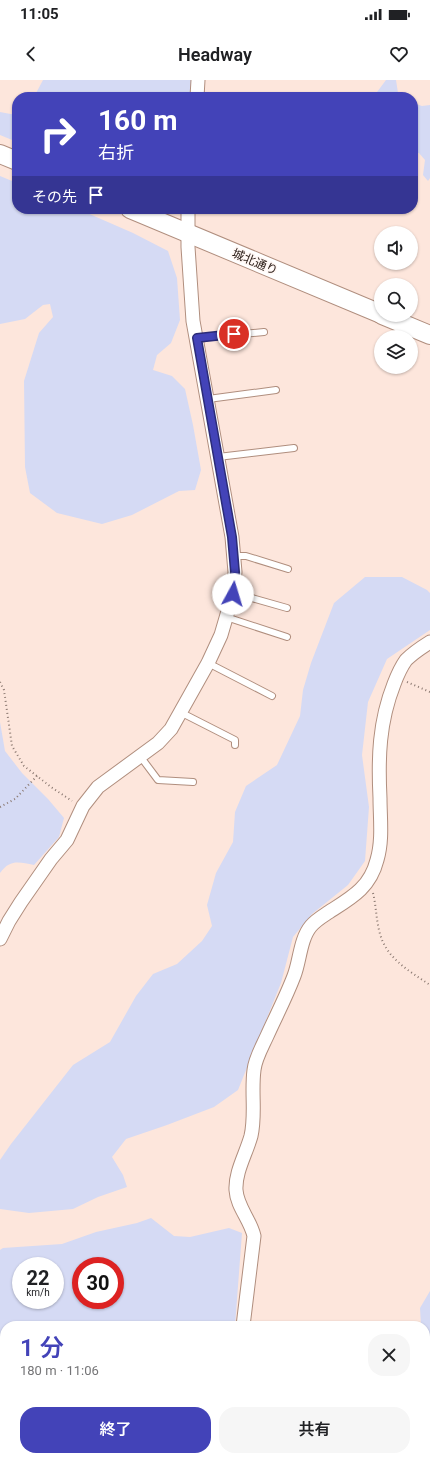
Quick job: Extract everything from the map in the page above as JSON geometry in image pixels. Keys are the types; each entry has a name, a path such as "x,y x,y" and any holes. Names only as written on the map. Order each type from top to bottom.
{"street":[{"path":"197,92 198,80"},
{"path":"0,154 12,159"},
{"name":"城北通り","path":"142,214 374,312"},
{"path":"0,939 21,902 51,860 68,840 83,806 98,788 158,743 171,729 208,663 221,635 233,594 235,572 232,537 194,321 188,214"},
{"name":"城北通り","path":"399,322 430,335"},
{"path":"244,1321 254,1236 252,1227 238,1202 236,1189 238,1173 251,1137 254,1118 252,1086 254,1068 294,975 304,941 310,927 368,883 377,861 381,837 378,762 381,734 389,696 406,661 430,642"}],"lane":[{"path":"197,338 264,332"},
{"path":"208,399 276,390"},
{"path":"217,457 294,448"},
{"path":"234,556 246,556 288,569"},
{"path":"233,594 287,608"},
{"path":"226,617 286,637"},
{"path":"208,663 272,696"},
{"path":"180,712 235,740 235,745"},
{"path":"140,756 158,780 193,782"}],"path":[{"path":"397,678 430,692"},
{"path":"0,682 4,690 12,746 24,766 71,801 83,806"},
{"path":"0,807 16,799 37,776"},
{"path":"368,883 372,887 379,930 383,942 390,954 406,969 430,985"}],"shaded area":[{"path":"43,80 191,80 192,92 37,92"},
{"path":"386,80 396,80 398,92 377,92"},
{"path":"418,105 422,106 430,105 430,178 428,181 423,175 425,160 419,153"},
{"path":"0,112 12,114 12,140 0,135"},
{"path":"0,176 12,181 12,214 89,214 133,233 168,251 177,278 180,320 171,343 157,355 153,370 172,376 185,389 201,470 195,490 179,491 132,515 102,524 57,513 30,493 25,467 24,381 39,333 53,317 50,304 43,305 25,319 0,324"},
{"path":"365,577 402,577 427,590 430,593 430,630 387,659 368,702 362,755 369,807 365,861 348,885 312,914 293,937 281,983 238,1090 214,1107 126,1139 112,1157 123,1175 127,1187 98,1197 73,1209 29,1213 0,1209 0,1160 11,1144 73,1065 110,1042 136,996 153,974 177,964 202,941 212,926 207,905 216,873 233,842 235,812 246,786 277,765 300,716 303,690 311,663 334,603"},
{"path":"0,722 5,751 22,773 48,799 64,818 59,837 34,865 15,863 7,865 0,873"},
{"path":"151,1218 174,1236 190,1237 229,1228 242,1233 235,1321 0,1321 0,1250 3,1248 62,1244 96,1232 137,1223"},
{"path":"430,1291 430,1321 421,1321 420,1308"}],"route":[{"path":"233,594 235,572 232,537 197,338 234,334"}]}
